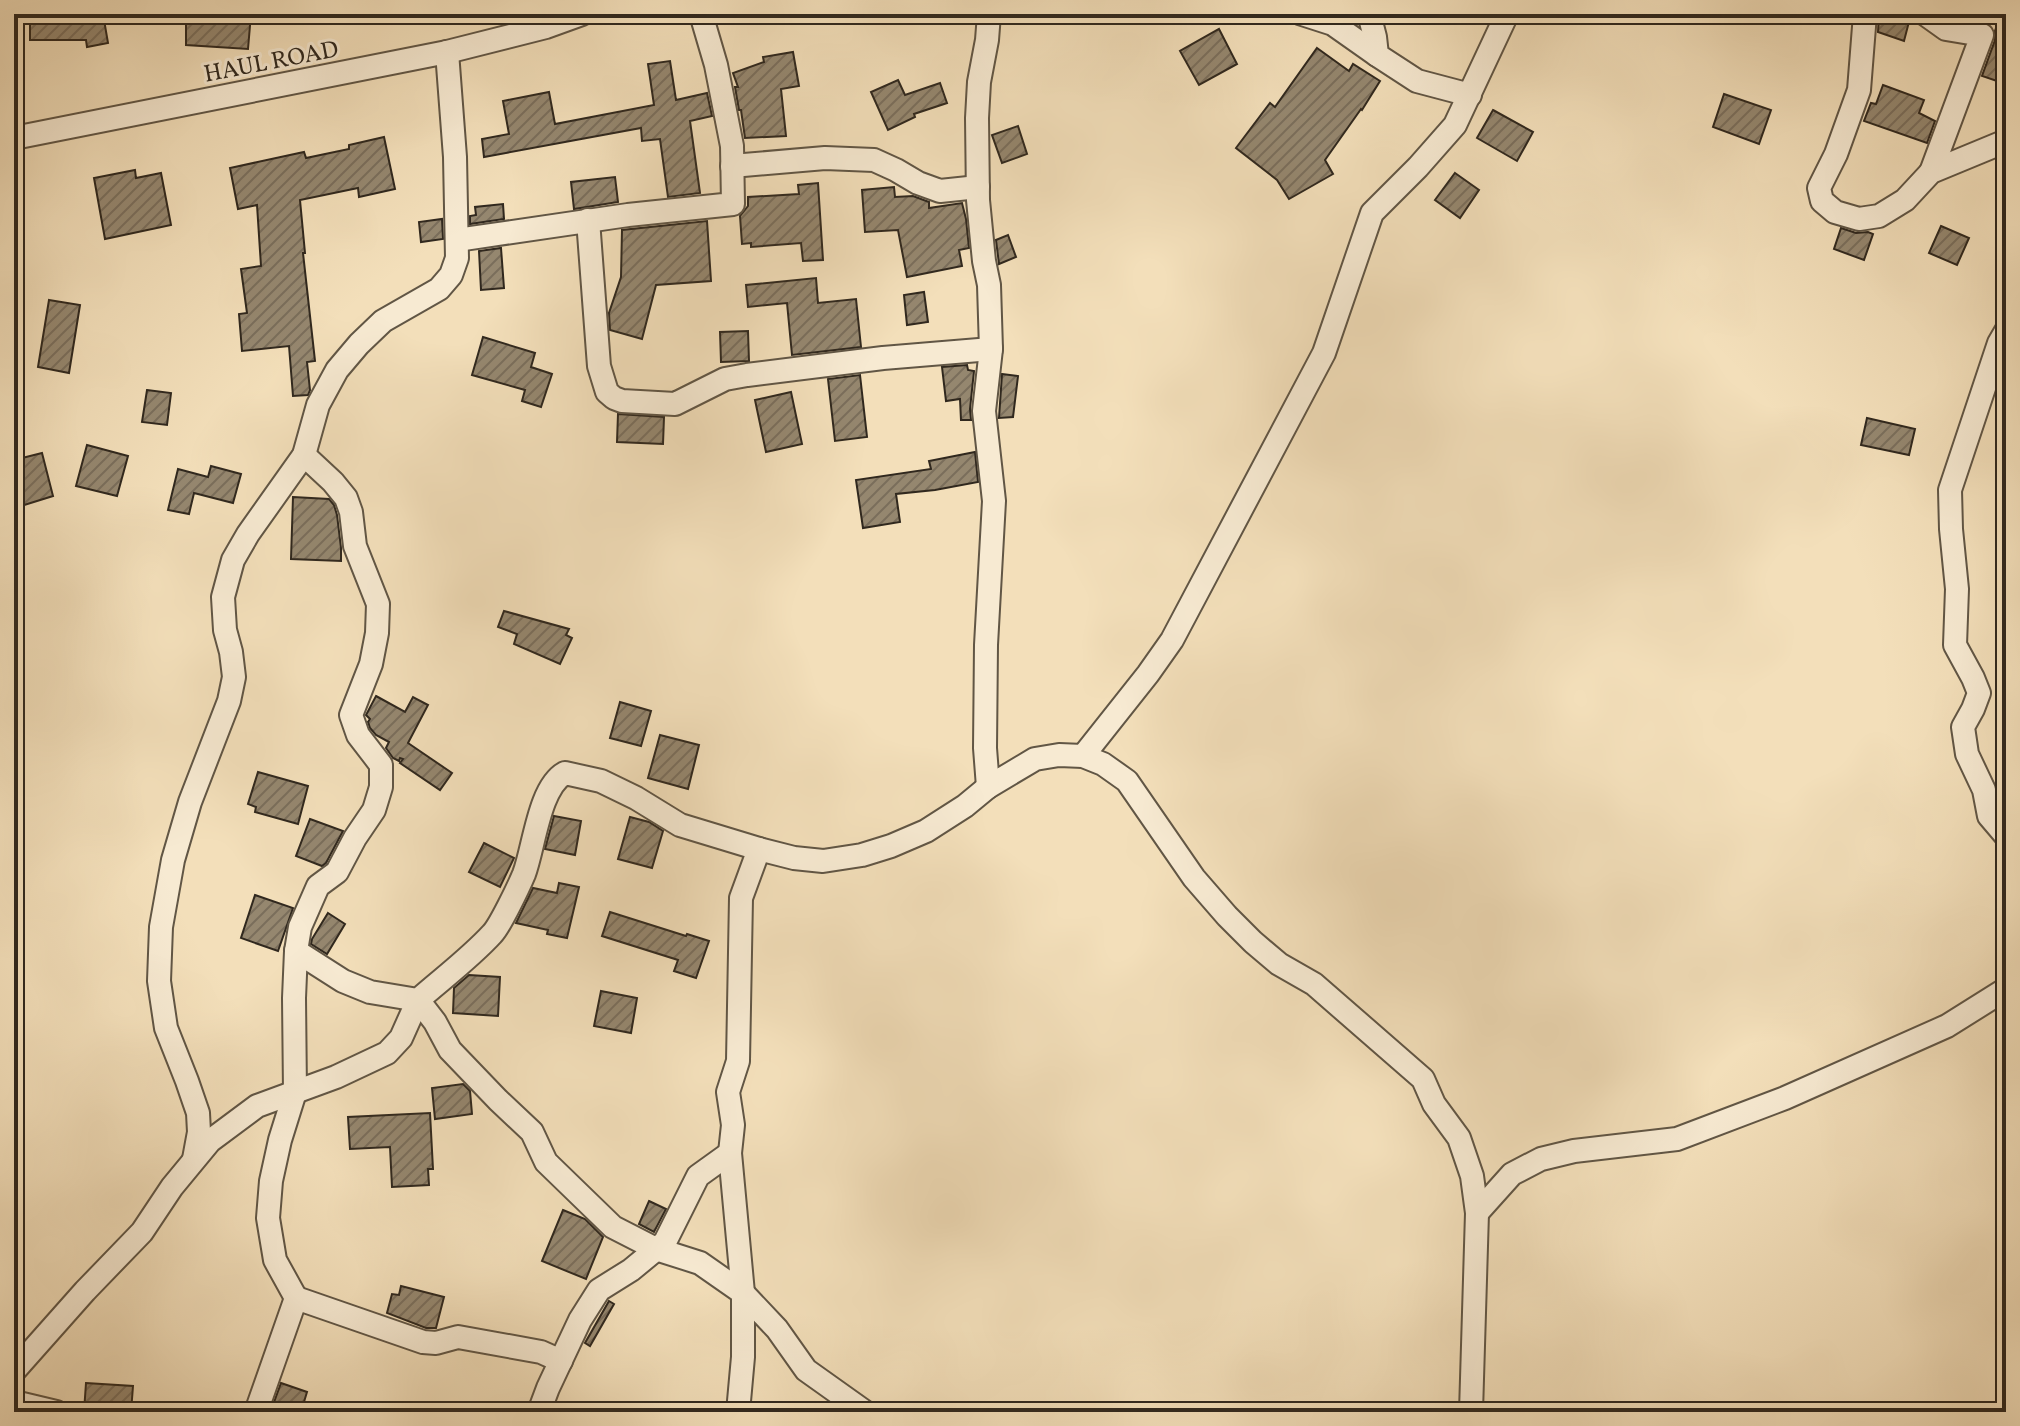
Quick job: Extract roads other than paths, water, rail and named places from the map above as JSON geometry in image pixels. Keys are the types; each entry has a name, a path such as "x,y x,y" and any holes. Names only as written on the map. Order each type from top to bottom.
{"street":[{"name":"HAUL ROAD","path":"14,138 447,52 537,20 582,14"},
{"path":"457,240 588,220 733,204 732,146 716,65 701,14"},
{"path":"988,787 985,748 986,645 994,501 984,411 991,349 989,285 978,187 979,82 989,14"},
{"path":"1302,14 1333,24 1417,81 1470,95"},
{"path":"1369,14 1377,55"},
{"path":"1083,756 1172,640 1324,353 1372,213 1455,125 1507,14"},
{"path":"1865,14 1859,90 1836,154 1819,188 1822,201 1835,212 1859,219 1879,216 1905,200 1931,172 1982,35 1946,29 1925,14"},
{"path":"194,1159 199,1132 198,1113 166,1028 159,981 161,927 173,860 190,802 229,701 234,677 225,630 223,597 233,560 304,455 318,405 337,370 383,321 439,289 451,275 457,258 457,240 455,157 447,52"},
{"path":"1931,172 2006,141"},
{"path":"732,166 825,158 874,160 940,191 978,187"},
{"path":"588,220 599,366 607,392 622,401 675,404 725,379 747,375 883,358 991,349"},
{"path":"2006,331 1999,343 1950,490 1957,589 1955,645 1979,693 1963,727 1967,754 1984,790 1989,816 2006,836"},
{"path":"304,455 346,498 355,546 378,604 371,664 351,715 358,735 381,765 381,787 374,810 337,872 318,886 300,927 294,998 295,1092 271,1181 268,1218 275,1260 296,1298 423,1342 436,1343 458,1337 541,1352 561,1361"},
{"path":"14,1371 142,1232 172,1187 210,1141 257,1106 336,1077 387,1053 401,1038 418,1000 495,932 524,873 534,830 558,777 565,773 601,781 680,825 794,858 823,861 862,855 926,831 988,787 1035,759 1059,755 1083,756 1103,764 1127,781 1194,878 1227,916 1279,964 1314,984 1423,1079 1434,1104 1459,1138 1472,1176 1477,1213 1471,1412"},
{"path":"738,1412 743,1357 743,1293 730,1153 733,1125 728,1092 738,1061 741,898 759,849"},
{"path":"296,951 343,981 370,992 418,1000 435,1022 450,1050 532,1132 546,1162 613,1227 656,1249 700,1263 743,1293 777,1329 806,1370 865,1412"},
{"path":"1477,1213 1512,1174 1541,1159 1574,1151 1677,1139 1785,1098 1947,1026 2006,989"},
{"path":"539,1412 580,1320 599,1290 631,1270 665,1242 698,1176 730,1153"},
{"path":"256,1412 296,1298"},
{"path":"14,1402 56,1412"}]}
